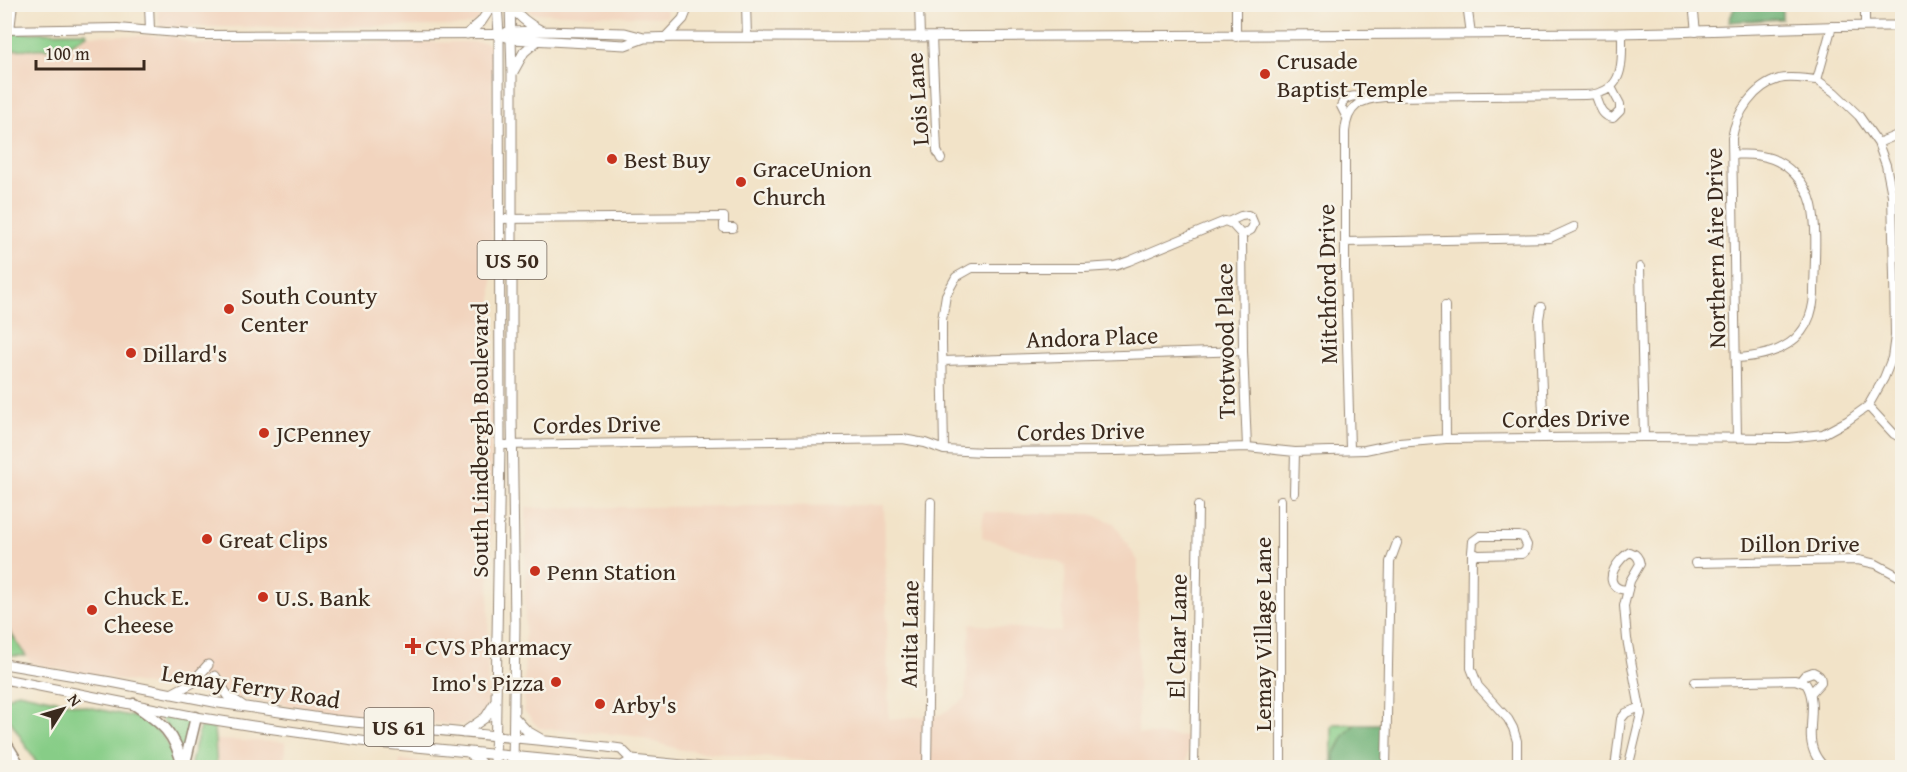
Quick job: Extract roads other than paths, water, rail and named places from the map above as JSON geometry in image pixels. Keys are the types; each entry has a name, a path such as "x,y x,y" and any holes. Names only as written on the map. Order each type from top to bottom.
{"highway":[{"path":"134,704 158,720 169,731 177,747 183,768"},
{"path":"183,768 196,717"},
{"path":"4,740 21,768"}],"main road":[{"path":"467,34 481,22 495,4"},
{"name":"South Lindbergh Boulevard","path":"495,4 499,34 500,445 495,768"},
{"path":"665,38 682,21 689,4"},
{"path":"510,5 518,16 541,36"},
{"name":"South Lindbergh Boulevard","path":"510,5 512,35 513,768"},
{"path":"499,34 541,36 625,33 644,38 1236,37 1696,32 1832,26 1902,26"},
{"path":"512,74 524,52 541,36"},
{"name":"Lemay Ferry Road","path":"4,664 245,707 359,723 621,749 632,760"},
{"path":"171,694 192,683 208,665"},
{"path":"215,676 227,694 245,707"},
{"name":"Lemay Ferry Road","path":"7,679 196,717 375,743 622,766 632,760 714,768"},
{"path":"464,733 486,717 496,701"},
{"path":"514,717 527,731 543,740"},
{"path":"468,752 487,768"},
{"path":"526,768 540,759"}],"street":[{"path":"13,4 7,30 117,28 203,35 499,34"},
{"path":"148,4 150,30"},
{"path":"746,4 747,37"},
{"path":"919,4 920,37"},
{"path":"1236,4 1236,37"},
{"path":"1467,4 1471,34"},
{"path":"1693,4 1696,32"},
{"path":"1865,4 1865,26"},
{"path":"1832,26 1817,80 1834,92 1859,116 1878,143 1886,165 1892,195 1895,336 1889,368 1868,406 1894,434 1901,438"},
{"path":"1595,94 1606,115 1613,118 1620,111 1620,104 1611,87 1622,66 1622,33"},
{"name":"Lois Lane","path":"932,37 937,151 941,159"},
{"name":"Northern Aire Drive","path":"1737,438 1734,128 1742,109 1758,91 1777,80 1789,78 1817,80"},
{"name":"Mitchford Drive","path":"1350,449 1345,242 1347,118 1341,106 1344,99 1352,96 1365,100 1385,97 1595,94 1611,87"},
{"path":"1347,118 1355,106 1365,100"},
{"path":"1878,143 1902,133"},
{"path":"1733,154 1765,156 1781,162 1806,189 1812,206 1814,225 1814,304 1808,321 1788,345 1762,356 1736,358"},
{"name":"Trotwood Place","path":"1228,222 1241,216 1251,217 1254,224 1251,230 1242,235"},
{"path":"499,219 724,218 724,228 733,228"},
{"path":"944,450 942,320 946,295 956,277 972,268 1115,266 1207,228 1228,222"},
{"name":"Trotwood Place","path":"1228,222 1242,235 1247,447"},
{"path":"1345,242 1550,238 1574,227"},
{"path":"1640,267 1644,437"},
{"path":"1445,306 1446,440"},
{"path":"1541,307 1539,319 1544,438"},
{"name":"Andora Place","path":"943,361 1243,351"},
{"name":"Cordes Drive","path":"500,445 903,439 925,443 944,450 984,452 1247,447 1295,452 1365,450 1399,443 1446,440 1644,437 1788,438 1823,434 1868,406"},
{"path":"1294,493 1295,452"},
{"name":"Lemay Village Lane","path":"1281,500 1281,768"},
{"name":"Anita Lane","path":"927,768 931,502"},
{"name":"El Char Lane","path":"1194,768 1198,506"},
{"path":"1472,552 1478,555 1522,554 1527,545 1523,537 1519,536 1480,536 1473,541 1472,552 1471,668 1478,686 1508,719 1513,728 1517,768"},
{"path":"1386,768 1390,562 1397,543"},
{"path":"1628,590 1618,589 1611,578 1618,562 1630,552 1636,554 1640,564 1628,590 1624,606 1624,621 1641,714 1628,768"},
{"name":"Dillon Drive","path":"1695,562 1858,560 1876,564 1902,578"},
{"path":"1800,681 1805,675 1818,673 1821,682 1811,693"},
{"path":"1695,682 1800,681 1806,684 1811,693 1812,744 1815,754 1825,768"},
{"path":"1615,768 1621,719 1626,713 1640,707"}],"place":[{"name":"Crusade Baptist Temple","path":"1265,74"},
{"name":"Best Buy","path":"612,159"},
{"name":"GraceUnion Church","path":"741,182"},
{"name":"South County Center","path":"229,309"},
{"name":"Dillard's","path":"131,353"},
{"name":"JCPenney","path":"264,433"},
{"name":"Great Clips","path":"207,539"},
{"name":"Penn Station","path":"535,571"},
{"name":"U.S. Bank","path":"263,597"},
{"name":"Chuck E. Cheese","path":"92,610"},
{"name":"CVS Pharmacy","path":"413,646"},
{"name":"Imo's Pizza","path":"556,682"},
{"name":"Arby's","path":"600,704"}]}
